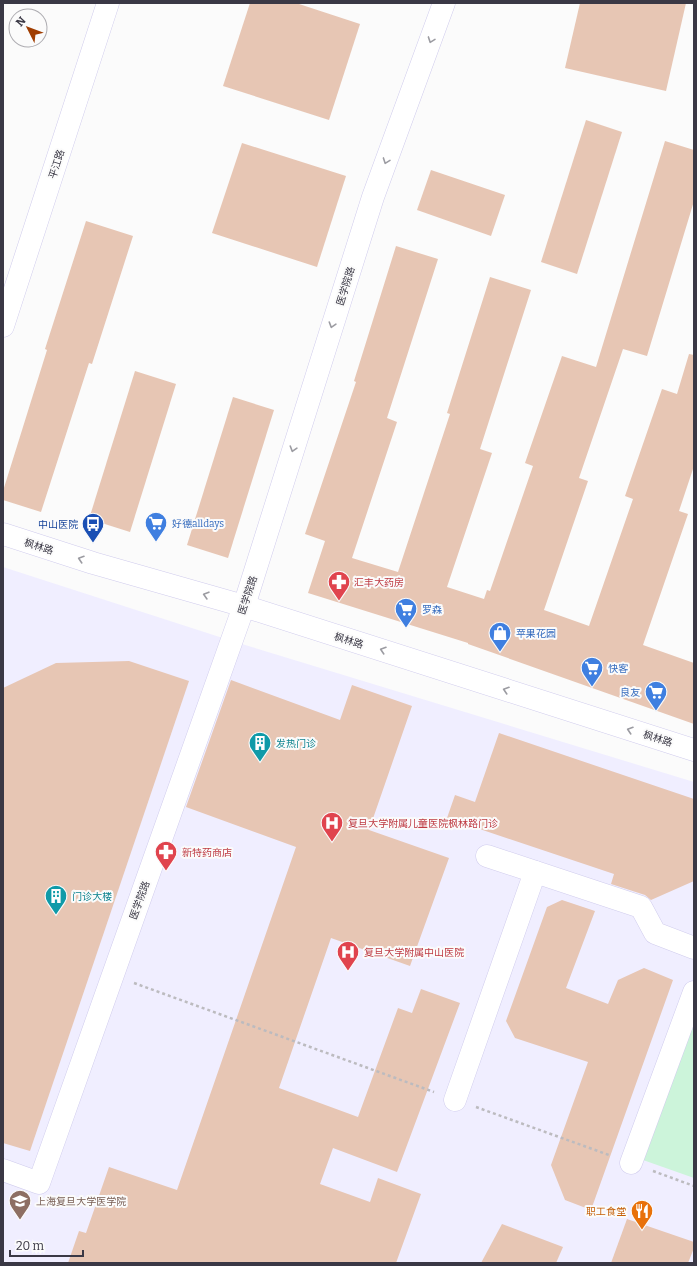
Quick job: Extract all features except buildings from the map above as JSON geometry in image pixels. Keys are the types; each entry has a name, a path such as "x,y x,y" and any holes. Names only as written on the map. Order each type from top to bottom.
{"street":[{"name":"平江路","path":"3,326 108,3"},
{"name":"医学院路","path":"3,1170 39,1183 244,606 373,197 444,3"},
{"name":"枫林路","path":"3,534 93,563 244,606 694,750"},
{"path":"487,856 641,907 655,934 694,948"},
{"path":"455,1100 535,872"},
{"path":"631,1163 694,992"}],"path":[{"path":"113,975 694,1186"}],"shaded area":[{"name":"复旦大学附属中山医院","path":"3,567 232,641 694,782 694,1263 3,1263"}],"green space":[{"path":"694,1018 694,1178 643,1160"}],"place":[{"name":"好德alldays","path":"156,542"},
{"name":"中山医院","path":"93,544"},
{"name":"汇丰大药房","path":"339,602"},
{"name":"罗森","path":"406,628"},
{"name":"苹果花园","path":"500,652"},
{"name":"快客","path":"592,688"},
{"name":"良友","path":"656,712"},
{"name":"发热门诊","path":"260,762"},
{"name":"复旦大学附属儿童医院枫林路门诊","path":"332,842"},
{"name":"新特药商店","path":"166,872"},
{"name":"门诊大楼","path":"56,916"},
{"name":"复旦大学附属中山医院","path":"348,972"},
{"name":"上海复旦大学医学院","path":"20,1220"},
{"name":"职工食堂","path":"642,1230"}]}
